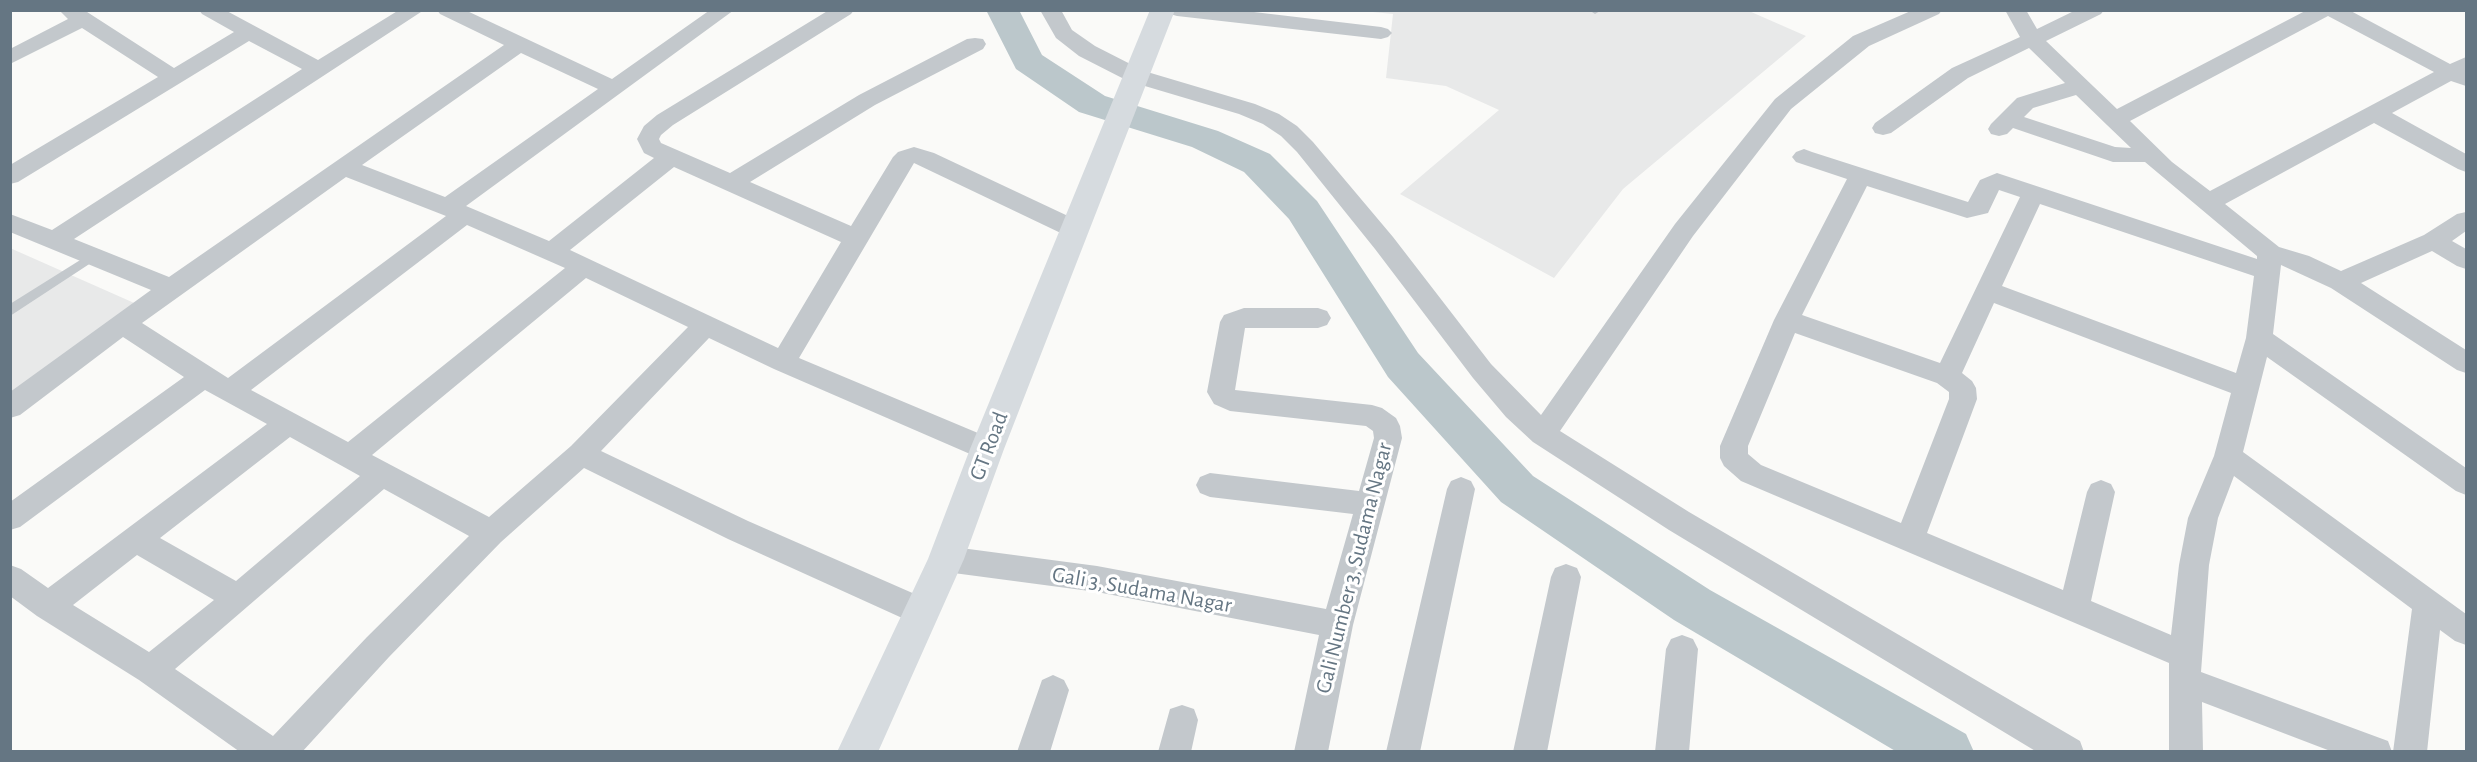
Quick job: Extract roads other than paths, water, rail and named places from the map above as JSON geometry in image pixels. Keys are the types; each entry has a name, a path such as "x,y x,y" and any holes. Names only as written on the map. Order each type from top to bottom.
{"main road":[{"name":"GT Road","path":"857,752 946,559 987,449 1163,10"}],"street":[{"path":"54,240 318,69 414,10"},
{"path":"447,10 477,15 519,44 613,88"},
{"path":"844,10 665,120 652,131 648,144 730,184 855,238"},
{"path":"1050,10 1063,34 1135,82 1247,109 1271,119 1289,131 1305,147 1384,243 1482,371 1516,410 1543,434 1679,521 2068,752"},
{"path":"1177,10 1381,33"},
{"path":"1543,434 1684,231 1783,104 1861,41 1932,10"},
{"path":"2015,10 2033,40 2151,154 2209,202 2270,262"},
{"path":"1883,128 1960,73 2094,10"},
{"path":"2115,120 2332,11 2462,72"},
{"path":"230,391 456,210 715,12"},
{"path":"221,13 247,33 318,69"},
{"path":"10,58 76,15 173,77"},
{"path":"10,176 247,33"},
{"path":"10,407 171,288 519,44"},
{"path":"730,184 867,100 975,44"},
{"path":"2209,202 2376,114 2462,72"},
{"path":"2080,86 2031,100 2003,124 2113,154 2129,156 2151,154"},
{"path":"2376,114 2466,164"},
{"path":"783,362 901,162 914,155 926,158 1076,230"},
{"path":"551,252 671,157"},
{"path":"1804,157 1967,210 1978,207 1988,186 1997,181 2270,262 2300,262 2340,282 2466,363"},
{"path":"344,167 456,210 584,266 783,362 987,449"},
{"path":"1861,176 1787,320 1734,446 1734,458 1751,473 2074,609 2185,668 2376,752"},
{"path":"1947,376 2034,192"},
{"path":"2340,282 2433,241 2466,220"},
{"path":"10,222 171,288"},
{"path":"2433,241 2466,260"},
{"path":"2186,752 2185,668 2194,565 2203,518 2228,456 2259,338 2270,262"},
{"path":"351,456 584,266"},
{"path":"1988,291 2245,387"},
{"name":"Gali Number 3, Sudama Nagar","path":"1311,752 1337,625 1388,438 1386,426 1381,420 1372,416 1230,400 1221,392 1233,322 1244,318 1318,318"},
{"path":"1787,320 1947,376 1962,388 1963,399 1909,541"},
{"path":"123,324 204,377 491,533"},
{"path":"280,752 378,647 491,533 581,454 706,326"},
{"path":"2259,338 2466,483"},
{"path":"10,518 204,377"},
{"path":"48,606 289,423"},
{"path":"581,454 738,530 922,612"},
{"path":"2228,456 2466,631"},
{"path":"150,670 238,598 383,473"},
{"path":"1210,485 1369,504"},
{"path":"1404,752 1461,489"},
{"path":"2074,609 2101,492"},
{"path":"137,540 238,598"},
{"name":"Gali 3, Sudama Nagar","path":"946,559 1097,579 1337,625"},
{"path":"1530,752 1566,576"},
{"path":"10,578 48,606 150,670 268,752"},
{"path":"2410,752 2428,604"},
{"path":"1672,752 1682,649"},
{"path":"1033,752 1053,690"},
{"path":"1174,752 1182,720"}],"lane":[{"path":"10,311 93,256"}],"waterway":[{"path":"1002,10 1028,61 1092,104 1205,139 1257,163 1303,210 1403,365 1517,489 1692,605 1947,752"}]}
